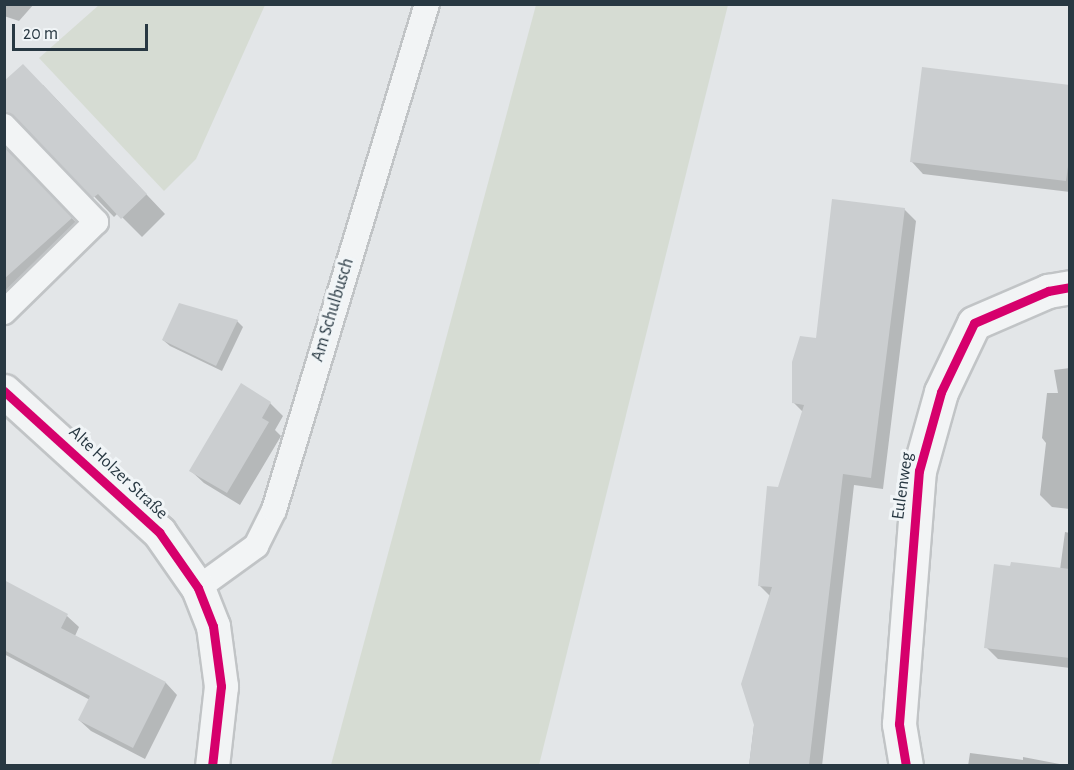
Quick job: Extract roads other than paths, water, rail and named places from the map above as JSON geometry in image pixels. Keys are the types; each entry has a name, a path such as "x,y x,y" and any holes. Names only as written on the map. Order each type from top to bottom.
{"street":[{"name":"Eulenweg","path":"906,765 899,724 919,471 940,392 974,323 1048,291 1070,287"},
{"name":"Alte Holzer Straße","path":"4,391 159,532 198,588 213,626 221,686 212,765"}],"lane":[{"name":"Am Schulbusch","path":"198,588 256,546 274,510 427,4"},
{"path":"4,126 96,222 4,312"}]}
